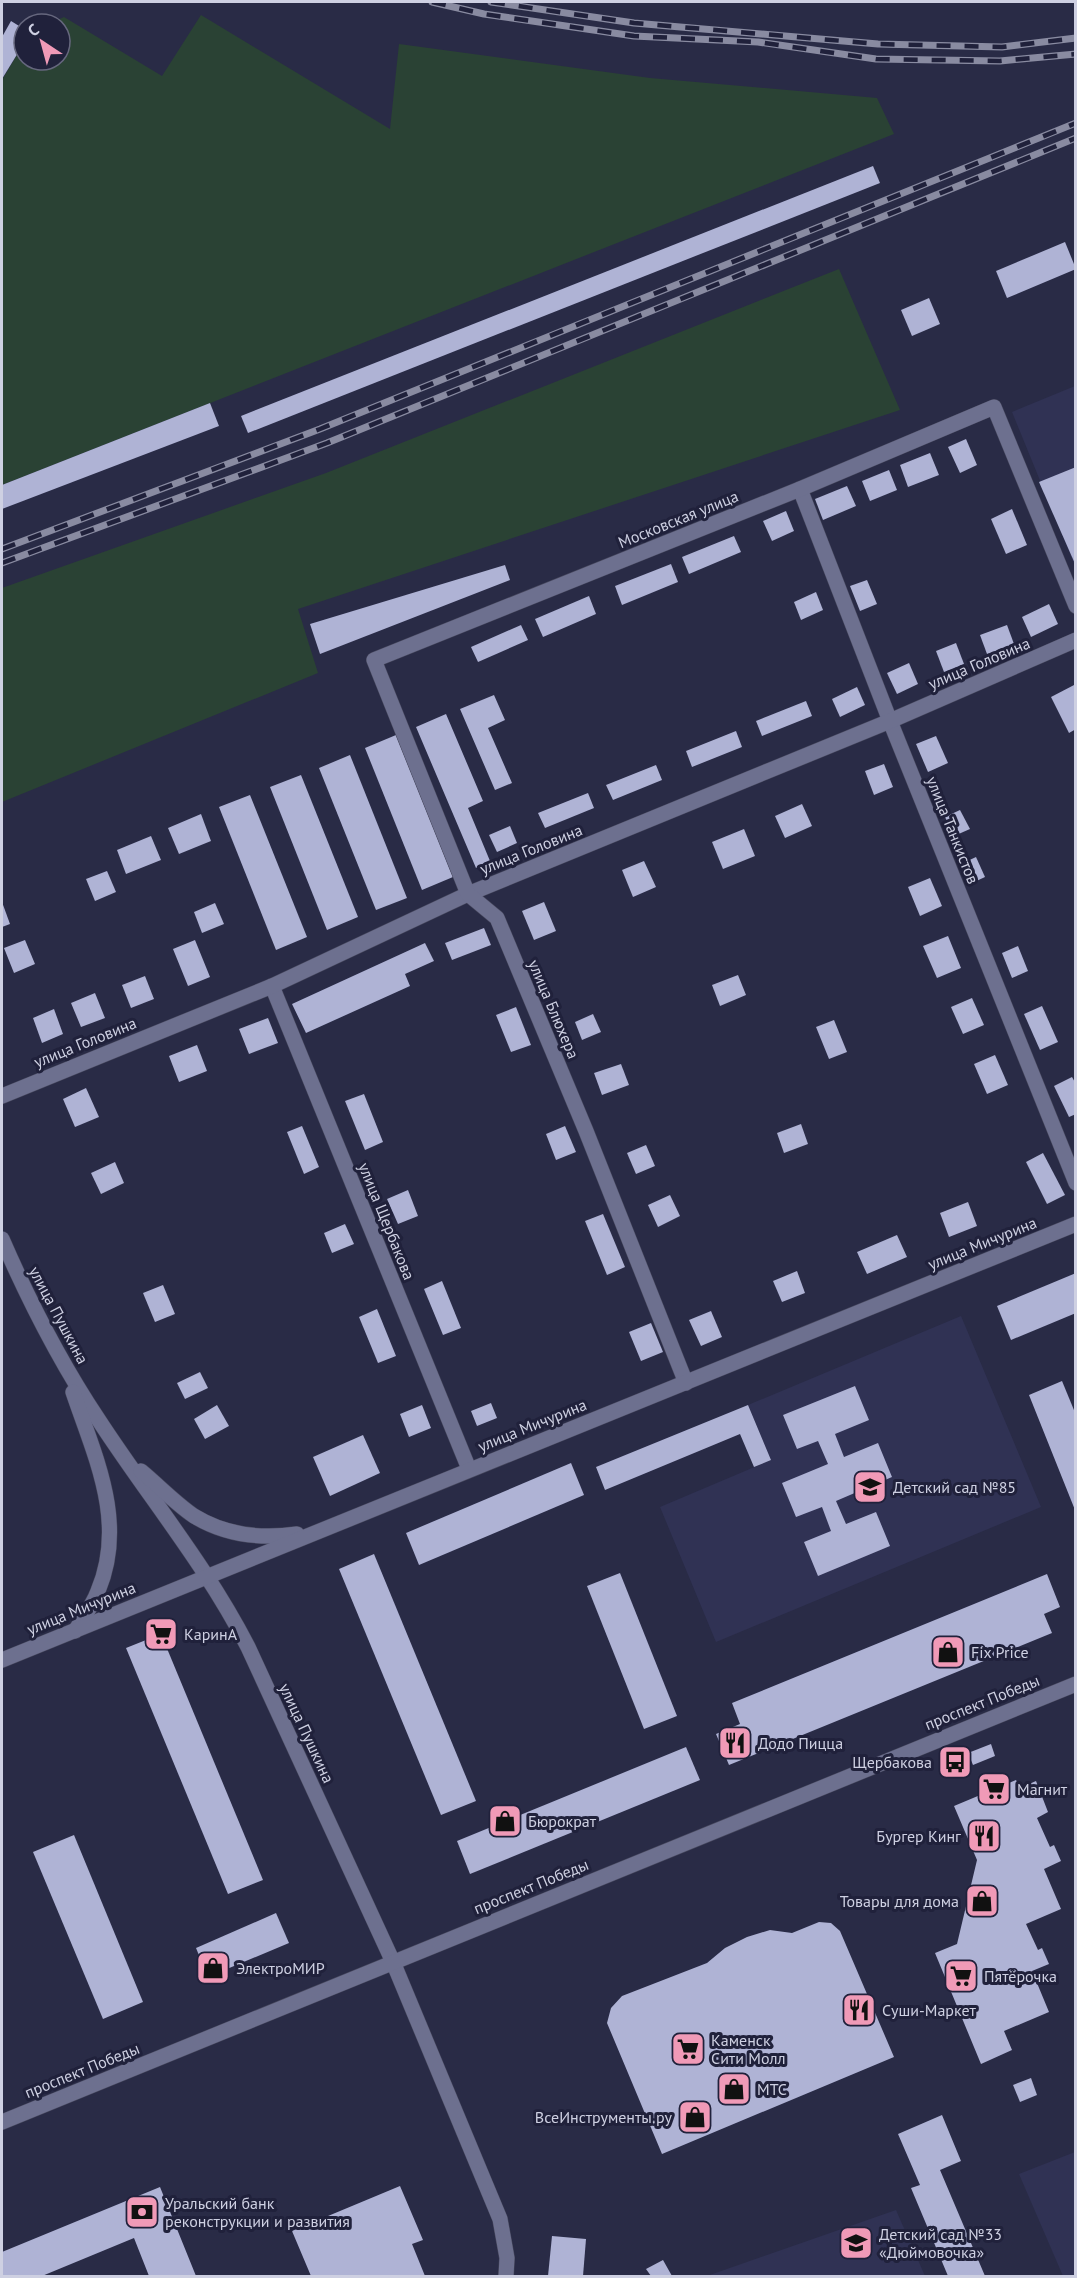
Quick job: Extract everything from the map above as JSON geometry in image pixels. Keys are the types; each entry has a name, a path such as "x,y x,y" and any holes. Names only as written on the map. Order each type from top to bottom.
{"street":[{"name":"Московская улица","path":"374,660 800,489 994,406 1076,606"},
{"name":"улица Танкистов","path":"800,489 890,721 1076,1183"},
{"name":"улица Головина","path":"2,1096 272,986 468,894 890,721 1076,640"},
{"name":"улица Блюхера","path":"374,660 468,894 497,918 590,1142 686,1383"},
{"name":"улица Щербакова","path":"272,986 469,1469"},
{"name":"улица Мичурина","path":"2,1660 1076,1224"},
{"name":"улица Пушкина","path":"2,1239 40,1322 66,1369 122,1456 207,1575 231,1613 248,1647 393,1962 500,2218 507,2258 506,2277"},
{"path":"66,1369 103,1481 111,1521 108,1562 98,1592 75,1631"},
{"path":"122,1456 195,1516 230,1531 258,1537 318,1532"},
{"name":"проспект Победы","path":"2,2122 1076,1684"}],"shaded area":[{"path":"1075,386 1075,566 1012,412"},
{"name":"Детский сад №85","path":"961,1316 1041,1507 716,1642 660,1507 771,1460 748,1405"},
{"path":"1075,2152 1075,2276 1063,2276 1019,2174"},
{"name":"Детский сад №33 «Дюймовочка»","path":"896,2210 925,2276 707,2276"}],"green space":[{"path":"201,15 390,129 399,44 650,78 877,98 894,134 2,485 2,80 12,63 12,72 72,72 72,22 162,76"},
{"path":"839,269 900,410 298,609 318,673 2,802 2,588 326,473"}],"building":[{"path":"11,21 12,63 2,79 2,37"},
{"path":"873,166 880,183 248,433 241,416"},
{"path":"1065,242 1076,269 1007,298 996,271"},
{"path":"929,298 940,324 912,336 901,310"},
{"path":"210,403 219,426 2,509 2,485"},
{"path":"966,439 977,465 960,473 948,447"},
{"path":"930,453 939,475 908,487 900,465"},
{"path":"1076,467 1076,566 1039,482"},
{"path":"889,470 897,490 870,501 862,481"},
{"path":"847,486 856,506 823,520 815,499"},
{"path":"1012,509 1027,545 1006,554 991,519"},
{"path":"786,511 794,531 772,541 763,521"},
{"path":"734,536 741,552 689,574 682,557"},
{"path":"671,564 678,582 622,605 615,586"},
{"path":"505,565 510,580 320,654 310,624"},
{"path":"867,580 877,604 860,611 850,586"},
{"path":"816,592 823,610 801,620 794,602"},
{"path":"589,596 596,614 543,637 535,619"},
{"path":"1049,604 1058,624 1031,637 1022,617"},
{"path":"521,625 528,640 478,662 471,647"},
{"path":"1007,625 1014,644 987,654 980,635"},
{"path":"956,643 964,664 944,672 936,651"},
{"path":"909,663 918,684 897,694 887,673"},
{"path":"1076,684 1076,729 1069,733 1051,697"},
{"path":"857,687 865,705 840,717 832,699"},
{"path":"494,695 505,720 488,728 512,783 495,790 460,709"},
{"path":"806,701 812,716 762,736 756,721"},
{"path":"446,714 483,801 468,808 490,861 476,868 416,727"},
{"path":"736,731 742,747 692,767 686,751"},
{"path":"396,735 453,877 422,890 365,748"},
{"path":"936,736 948,763 928,772 916,744"},
{"path":"350,755 407,898 376,910 319,768"},
{"path":"884,764 893,787 874,795 865,771"},
{"path":"656,765 662,780 613,800 606,785"},
{"path":"301,775 358,917 327,930 270,787"},
{"path":"588,793 594,808 545,828 538,813"},
{"path":"250,795 307,937 276,950 219,807"},
{"path":"802,804 812,826 785,838 775,816"},
{"path":"960,810 970,829 954,836 945,817"},
{"path":"201,814 211,841 179,854 168,828"},
{"path":"510,826 517,843 497,852 489,835"},
{"path":"744,829 755,856 723,869 712,842"},
{"path":"151,836 161,860 126,874 117,850"},
{"path":"976,857 985,877 970,884 961,864"},
{"path":"644,861 656,887 633,897 622,870"},
{"path":"107,871 116,892 95,901 86,879"},
{"path":"930,878 942,906 920,916 908,887"},
{"path":"2,902 10,924 2,927"},
{"path":"544,902 556,931 534,940 522,911"},
{"path":"215,903 224,924 202,933 194,912"},
{"path":"484,928 491,945 452,960 445,943"},
{"path":"948,936 961,968 937,978 923,946"},
{"path":"25,940 35,964 14,973 4,948"},
{"path":"195,940 210,977 188,986 173,949"},
{"path":"425,943 434,961 405,974 410,986 306,1033 292,1004"},
{"path":"1018,946 1028,971 1012,978 1002,953"},
{"path":"738,975 746,995 720,1006 712,985"},
{"path":"145,976 154,999 131,1008 122,985"},
{"path":"95,993 105,1018 81,1027 71,1003"},
{"path":"972,998 984,1025 963,1034 951,1007"},
{"path":"1042,1006 1058,1042 1040,1050 1024,1014"},
{"path":"516,1007 531,1045 511,1052 496,1015"},
{"path":"54,1009 63,1034 42,1043 33,1018"},
{"path":"593,1014 601,1032 582,1040 575,1022"},
{"path":"268,1018 278,1043 249,1054 239,1029"},
{"path":"834,1020 847,1052 829,1059 816,1027"},
{"path":"197,1045 207,1071 179,1082 169,1056"},
{"path":"995,1055 1008,1085 987,1094 974,1064"},
{"path":"621,1064 629,1085 602,1095 594,1073"},
{"path":"1072,1077 1076,1084 1076,1114 1069,1117 1054,1086"},
{"path":"86,1088 99,1117 75,1127 63,1099"},
{"path":"364,1094 383,1142 365,1150 345,1101"},
{"path":"801,1124 808,1144 784,1153 777,1133"},
{"path":"302,1126 319,1167 304,1174 287,1132"},
{"path":"565,1126 576,1152 556,1160 546,1134"},
{"path":"646,1145 655,1166 636,1174 627,1153"},
{"path":"1043,1153 1065,1195 1047,1204 1026,1162"},
{"path":"115,1162 124,1183 101,1194 91,1173"},
{"path":"408,1190 418,1216 398,1224 387,1199"},
{"path":"670,1195 680,1216 658,1227 648,1205"},
{"path":"968,1202 977,1226 949,1237 940,1213"},
{"path":"603,1214 625,1267 607,1275 585,1221"},
{"path":"345,1224 354,1244 332,1253 324,1233"},
{"path":"897,1235 907,1257 867,1274 857,1252"},
{"path":"797,1271 805,1293 782,1302 773,1281"},
{"path":"1076,1273 1076,1313 1011,1340 997,1306"},
{"path":"442,1281 461,1328 443,1335 424,1289"},
{"path":"163,1285 175,1314 155,1322 143,1293"},
{"path":"377,1309 396,1356 378,1363 359,1317"},
{"path":"711,1311 722,1337 701,1346 689,1320"},
{"path":"651,1323 663,1352 641,1361 629,1332"},
{"path":"200,1372 208,1388 185,1399 177,1383"},
{"path":"1062,1381 1076,1415 1075,1510 1029,1395"},
{"path":"855,1386 869,1420 835,1434 844,1457 878,1443 892,1477 836,1501 846,1524 876,1512 890,1546 818,1576 804,1542 831,1531 822,1507 796,1517 782,1483 828,1464 818,1441 797,1449 783,1415"},
{"path":"491,1403 497,1418 477,1426 471,1411"},
{"path":"217,1405 229,1426 205,1439 194,1419"},
{"path":"422,1405 431,1428 409,1437 400,1414"},
{"path":"748,1405 771,1460 754,1467 740,1434 605,1490 596,1467"},
{"path":"363,1435 380,1473 330,1496 313,1457"},
{"path":"571,1463 584,1495 419,1565 406,1533"},
{"path":"374,1554 476,1801 441,1815 339,1569"},
{"path":"620,1573 677,1716 644,1729 587,1586"},
{"path":"1047,1574 1060,1607 1044,1614 1052,1633 729,1765 716,1734 740,1724 732,1703"},
{"path":"161,1634 263,1880 228,1894 126,1648"},
{"path":"991,1744 995,1756 973,1765 968,1753"},
{"path":"686,1747 700,1780 470,1874 457,1841"},
{"path":"1016,1780 1020,1788 1036,1781 1048,1812 1037,1818 1050,1847 1054,1845 1061,1861 1044,1869 1061,1909 1026,1924 1038,1950 1042,1948 1049,1964 1032,1971 1049,2012 1004,2031 1012,2050 981,2064 935,1953 957,1944 977,1860 954,1806"},
{"path":"74,1835 143,2002 103,2019 33,1852"},
{"path":"276,1913 289,1943 208,1977 196,1948"},
{"path":"819,1922 831,1923 840,1931 894,2057 662,2154 607,2023 611,2008 622,1996 707,1963 725,1948 747,1937 770,1930 792,1933"},
{"path":"1031,2078 1037,2095 1020,2102 1013,2085"},
{"path":"942,2115 961,2161 940,2170 985,2276 948,2276 911,2188 920,2185 898,2134"},
{"path":"400,2186 423,2240 412,2244 425,2276 311,2276 292,2231"},
{"path":"160,2187 196,2276 149,2276 134,2238 42,2276 2,2276 2,2252"},
{"path":"552,2236 586,2239 583,2276 548,2276"},
{"path":"663,2260 672,2276 651,2276 646,2269"}],"railway":[{"path":"432,2 484,14 634,36 758,42 876,59 1000,61 1076,54"},
{"path":"491,2 634,23 878,44 1002,47 1076,38"},
{"path":"2,549 320,429 1076,123"},
{"path":"2,563 327,443 1076,138"}],"place":[{"name":"Детский сад №85","path":"870,1487"},
{"name":"КаринА","path":"161,1634"},
{"name":"Fix Price","path":"948,1652"},
{"name":"Додо Пицца","path":"735,1743"},
{"name":"Щербакова","path":"955,1762"},
{"name":"Магнит","path":"994,1789"},
{"name":"Бюрократ","path":"505,1821"},
{"name":"Бургер Кинг","path":"984,1836"},
{"name":"Товары для дома","path":"982,1901"},
{"name":"ЭлектроМИР","path":"213,1968"},
{"name":"Пятёрочка","path":"961,1976"},
{"name":"Суши-Маркет","path":"859,2010"},
{"name":"Каменск Сити Молл","path":"688,2049"},
{"name":"МТС","path":"734,2089"},
{"name":"ВсеИнструменты.ру","path":"695,2117"},
{"name":"Уральский банк реконструкции и развития","path":"142,2212"},
{"name":"Детский сад №33 «Дюймовочка»","path":"856,2243"}]}
